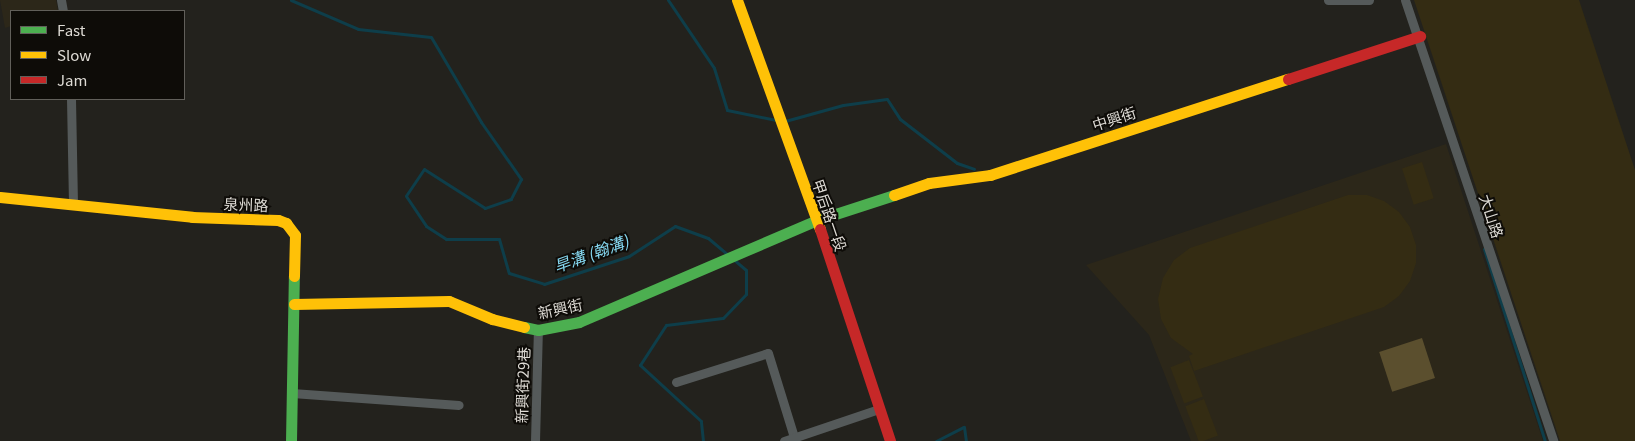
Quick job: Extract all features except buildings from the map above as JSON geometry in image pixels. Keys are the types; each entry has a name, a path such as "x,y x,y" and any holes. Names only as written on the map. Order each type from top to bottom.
{"street":[{"name":"甲后路一段","path":"737,0 817,220 890,441"},
{"path":"1328,0 1369,0"},
{"name":"大山路","path":"1405,0 1420,36 1553,441"},
{"name":"中興街","path":"817,220 929,183 990,176 1420,36"},
{"path":"71,100 73,203"},
{"name":"泉州路","path":"0,197 73,203 192,217 278,220 286,223 295,235 291,441"},
{"name":"新興街","path":"294,304 449,301 492,319 538,330 580,322 817,220"},
{"name":"新興街29巷","path":"535,441 538,330"},
{"path":"676,382 768,353 794,438"},
{"path":"292,393 459,405"},
{"path":"784,441 879,409"}],"shaded area":[{"path":"0,0 56,0 58,10 10,10 10,26 5,28"},
{"path":"1414,0 1579,0 1635,170 1635,441 1560,441"},
{"path":"1446,144 1543,441 1191,441 1149,335 1086,265"},
{"path":"1422,162 1434,198 1414,205 1402,168"},
{"path":"1348,195 1367,195 1384,201 1399,212 1410,227 1416,245 1416,263 1410,281 1399,296 1384,307 1194,371 1189,356 1193,354 1171,338 1161,319 1158,299 1163,278 1174,260 1190,248"},
{"path":"1422,338 1435,378 1392,392 1379,352"},
{"path":"1189,360 1203,396 1184,404 1170,367"},
{"path":"1204,399 1218,435 1199,441 1185,406"}],"waterway":[{"name":"旱溝 (翰溝)","path":"291,0 358,29 431,37 481,122 521,179 511,199 485,208 424,169 406,196 426,226 446,239 499,239 509,273 544,284 629,256 675,226 708,238 727,254"},
{"path":"668,0 714,68 727,110 776,120"},
{"path":"785,121 843,105 887,99 900,119 957,163 974,169"},
{"path":"1484,249 1545,441"},
{"name":"旱溝 (翰溝)","path":"703,441 701,421 640,365 666,325 723,318 746,294 746,270 734,260"},
{"name":"旱溝 (翰溝)","path":"936,441 964,427 966,441"}],"traffic: fast":[{"path":"524,327 538,330 579,322 817,220 894,195"},
{"path":"291,441 294,276"}],"traffic: slow":[{"path":"737,0 820,229"},
{"path":"894,195 929,183 990,175 1288,79"},
{"path":"0,197 192,217 278,220 286,223 295,235 294,276"},
{"path":"294,304 449,301 492,319 524,327"}],"traffic: jam":[{"path":"1288,79 1420,36"},
{"path":"820,229 890,441"}]}
